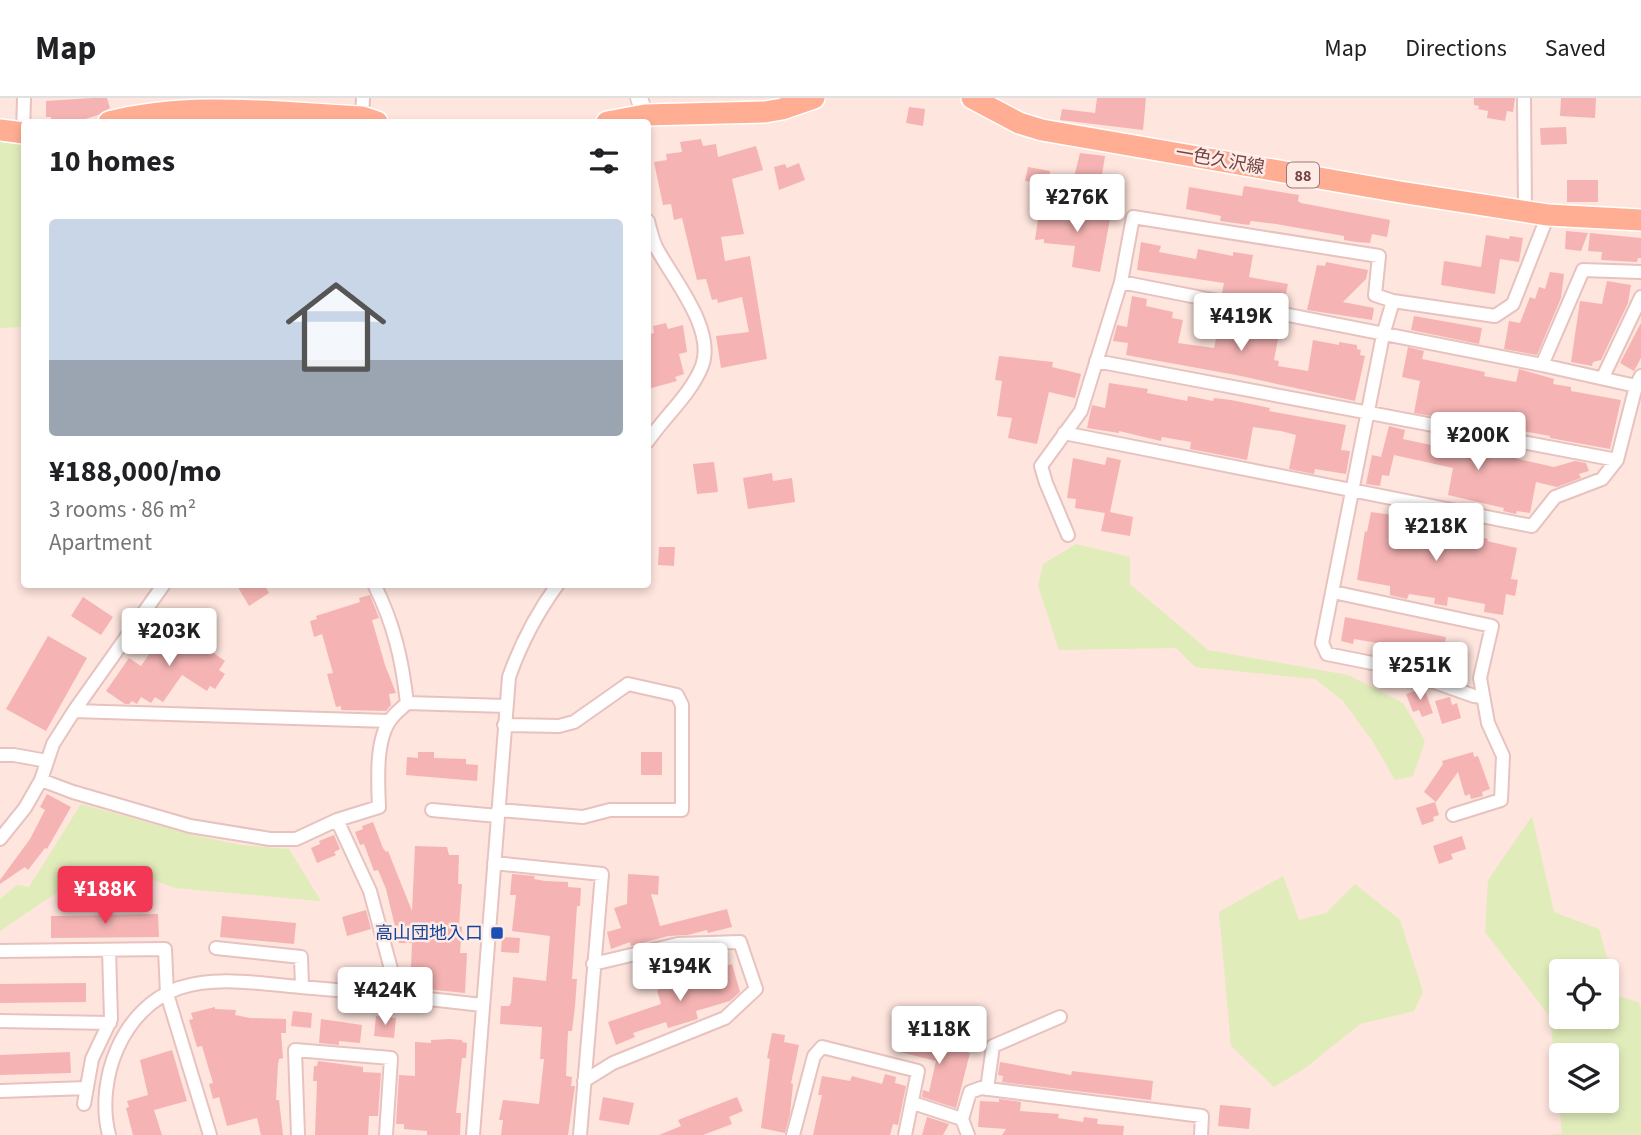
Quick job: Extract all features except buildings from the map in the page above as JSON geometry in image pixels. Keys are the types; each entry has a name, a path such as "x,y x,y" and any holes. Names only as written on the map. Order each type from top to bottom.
{"main road":[{"path":"617,119 637,113 765,112 814,98"},
{"name":"一色久沢線","path":"972,98 1019,123 1042,130 1386,190 1548,215 1641,220"},
{"path":"123,119 157,112 367,113"},
{"path":"0,130 21,133"}],"street":[{"path":"24,98 24,119"},
{"path":"1524,98 1525,210"},
{"path":"1068,535 1041,466 1081,411 1121,282 1133,217 1379,256 1375,295 1393,301 1495,316 1513,304 1548,215"},
{"path":"651,231 655,244 694,313 702,333 704,349 702,365 686,392 651,437"},
{"path":"1542,365 1583,270 1641,272"},
{"path":"1064,433 1532,526 1555,497 1602,479 1617,460 1638,381 1603,377 1383,335 1121,282"},
{"path":"1603,377 1641,297"},
{"path":"1393,301 1367,412 1322,643 1328,654 1392,667 1482,697"},
{"path":"1097,360 1617,460"},
{"path":"0,839 25,808 41,780 53,744 74,711 161,588"},
{"path":"376,588 390,616 404,673 407,703"},
{"path":"473,1135 509,677 537,613 555,588"},
{"path":"1333,592 1492,625 1480,678 1488,723 1503,756 1501,800 1453,816"},
{"path":"432,810 583,817 610,810 682,810 682,705 677,695 628,684 574,722 559,726 504,725"},
{"path":"41,780 145,814 238,835 296,839 337,820 379,807 378,765 389,720 407,703 506,706"},
{"path":"74,711 389,720"},
{"path":"0,755 47,761"},
{"path":"337,820 370,891 398,995"},
{"path":"494,863 602,874 580,1135"},
{"path":"584,1082 613,1063 725,1018 756,989 740,942 678,944 593,964"},
{"path":"216,948 301,957 302,987"},
{"path":"0,951 165,949 167,994 210,1135"},
{"path":"84,1104 92,1059 111,1019 109,950"},
{"path":"109,1135 106,1088 109,1069 120,1040 149,1008 179,988 218,980 482,1005"},
{"path":"987,1089 993,1046 1060,1017"},
{"path":"0,1021 110,1023"},
{"path":"793,1135 814,1056 822,1047 918,1071 905,1135"},
{"path":"298,1135 295,1050 391,1058 386,1135"},
{"path":"0,1091 87,1088"},
{"path":"968,1135 962,1119 970,1092 981,1088 1202,1116 1201,1135"},
{"path":"913,1103 962,1119"}],"green space":[{"path":"0,142 21,144 21,327 0,328"},
{"path":"1076,544 1130,557 1130,584 1208,650 1348,675 1403,703 1425,741 1413,776 1395,780 1373,742 1343,701 1315,679 1195,667 1176,648 1059,650 1038,586 1043,564"},
{"path":"81,804 193,835 241,845 289,849 321,901 175,888 129,871 62,889 0,931 0,899 17,885 29,887"},
{"path":"1532,816 1554,912 1599,929 1608,959 1549,959 1549,1016 1485,932 1488,880"},
{"path":"1283,876 1299,920 1326,913 1355,884 1400,920 1423,992 1414,1011 1360,1024 1304,1069 1274,1087 1231,1046 1219,912"},
{"path":"1619,996 1638,1002 1641,1007 1641,1135 1547,1135 1562,1133 1560,1113 1619,1113 1619,1043 1553,1043 1551,1029 1619,1029"}],"place":[{"name":"高山団地入口","path":"497,933"}]}
